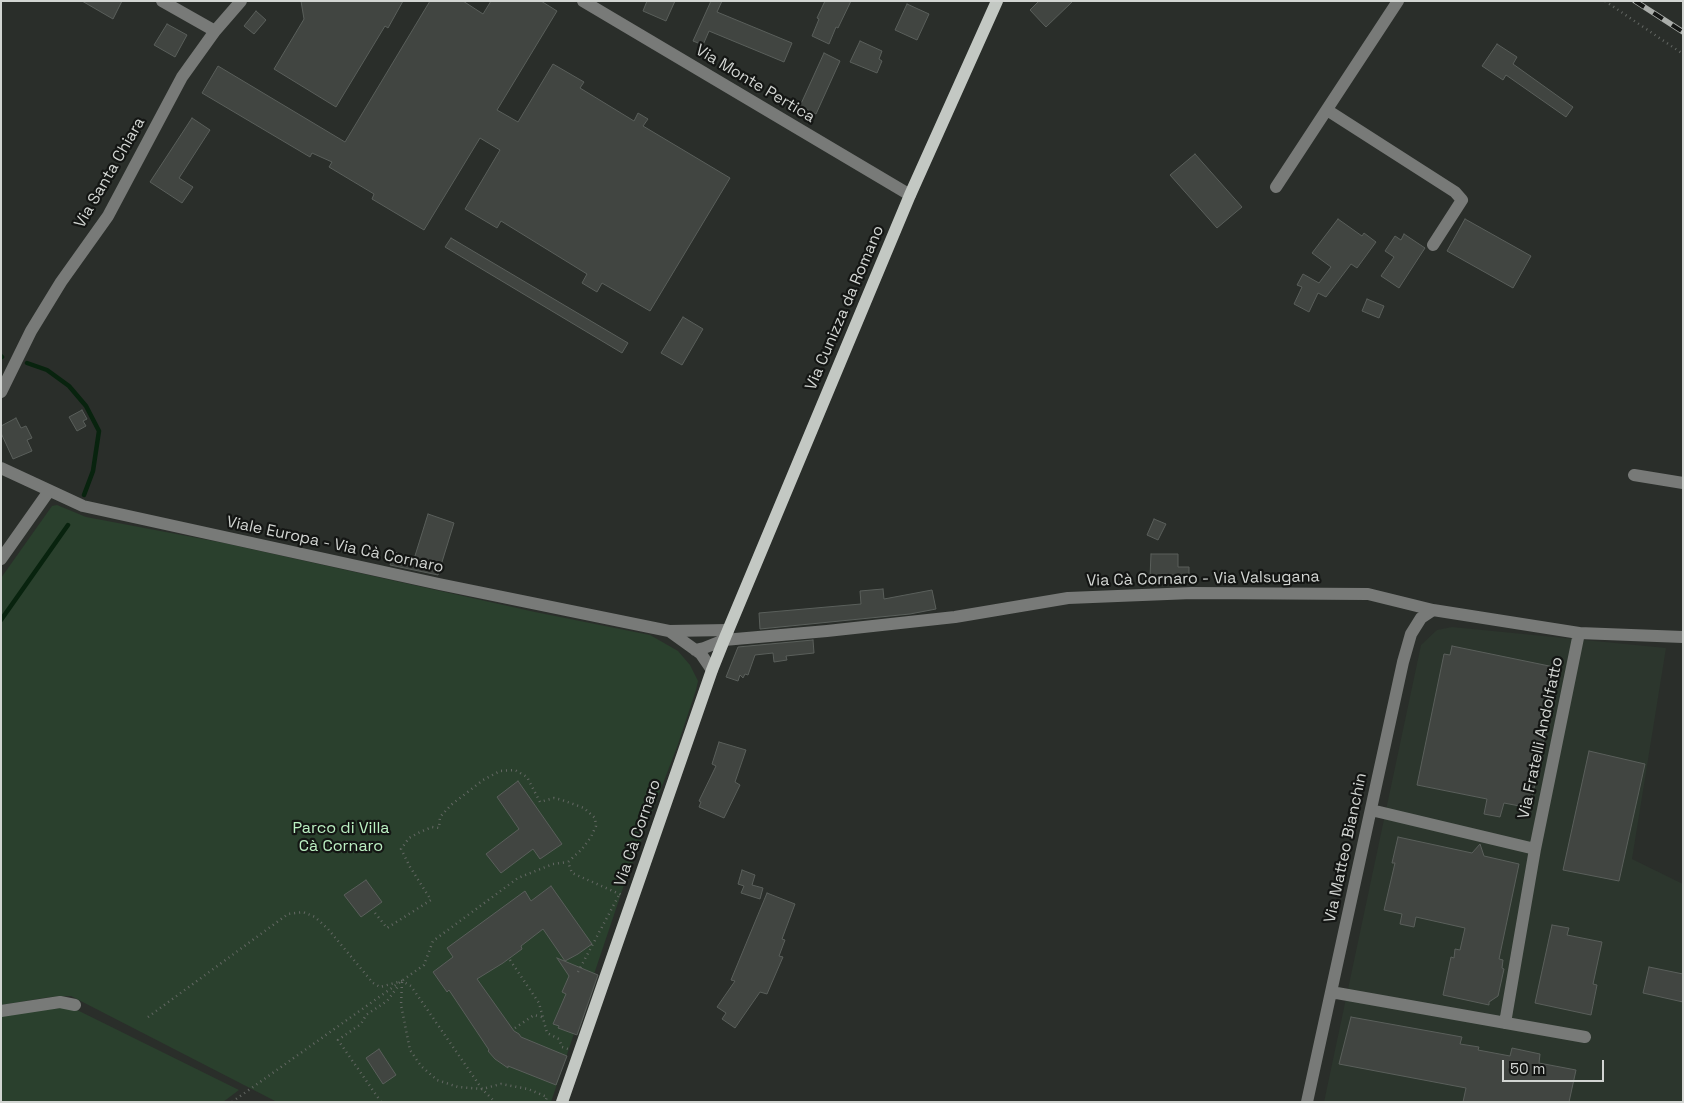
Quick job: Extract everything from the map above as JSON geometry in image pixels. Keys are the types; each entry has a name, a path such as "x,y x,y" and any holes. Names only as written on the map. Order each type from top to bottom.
{"main road":[{"name":"Via Cunizza da Romano","path":"726,635 910,195 997,1"},
{"name":"Via Cà Cornaro","path":"562,1102 712,670 726,635"}],"street":[{"path":"162,1 215,31"},
{"name":"Via Santa Chiara","path":"1,392 31,331 61,282 108,216 182,77 215,31 242,1"},
{"name":"Via Monte Pertica","path":"583,1 910,195"},
{"path":"1276,187 1398,1"},
{"path":"1327,110 1455,192 1462,200 1433,245"},
{"name":"Viale Europa - Via Cà Cornaro","path":"1,468 84,506 439,584 669,631"},
{"path":"1634,475 1683,483"},
{"path":"1,559 49,491"},
{"name":"Via Cà Cornaro - Via Valsugana","path":"726,635 828,631 955,617 1068,598 1192,593 1368,594 1433,610 1579,633 1683,637"},
{"name":"Via Matteo Bianchin","path":"1307,1102 1403,662 1411,634 1421,618 1433,610"},
{"path":"669,631 726,635"},
{"path":"669,631 705,659 712,670"},
{"name":"Via Fratelli Andolfatto","path":"1505,1023 1535,849 1579,633"},
{"path":"695,650 704,648 726,635"},
{"path":"1371,810 1535,849"},
{"path":"1331,992 1584,1037"},
{"path":"1,1010 60,1002 75,1004"}],"path":[{"path":"1605,1 1683,54"},
{"path":"232,1102 424,965 433,941 518,878 553,864 568,862 582,849 591,837 596,826 595,818 584,808 562,800 554,798 540,802 527,777 515,770 500,771 483,780 451,805 440,817 438,828 432,827 409,838 401,849 410,867 432,900 387,928 375,913"},
{"path":"568,862 572,873 633,899"},
{"path":"578,972 620,894"},
{"path":"148,1017 288,914 303,912 315,917 328,929 373,983 380,987 402,981 411,986 482,1089 495,1102"},
{"path":"510,960 539,1003 547,1033 560,1039 562,1047 578,1054"},
{"path":"402,981 401,1005 410,1050 421,1066 437,1080 458,1087 482,1089 501,1084 519,1087 546,1097 545,1102"},
{"path":"379,1101 338,1040 360,1024 366,1015 387,1001 402,981"},
{"path":"514,1028 534,1015 542,1017"}],"shaded area":[{"path":"1452,627 1666,648 1632,859 1683,884 1683,1102 1324,1102 1421,645 1437,630"}],"green space":[{"name":"Parco di Villa Cà Cornaro","path":"57,505 86,517 224,543 535,612 650,635 678,651 690,665 698,681 696,690 677,747 624,885 551,1102 277,1102 71,996 50,997 1,1005 1,578 52,506"},
{"path":"71,1007 239,1090 223,1102 1,1102 1,1014"}],"building":[{"path":"82,1 122,1 113,19"},
{"path":"301,1 403,1 388,28 385,26 336,107 274,69 304,19"},
{"path":"430,1 463,1 483,14 491,1 541,1 557,11 497,110 518,122 553,64 584,82 580,88 634,121 638,113 648,119 643,126 730,178 650,311 602,283 597,292 582,283 587,274 501,221 497,228 465,209 500,150 480,138 424,230 372,199 374,194 329,167 332,162 312,153 310,157 202,93 218,66 345,142"},
{"path":"647,1 675,1 666,21 643,11"},
{"path":"711,1 722,1 717,12 792,43 784,62 709,31 703,45 693,41"},
{"path":"825,1 851,1 838,28 836,27 829,44 812,36 819,19 817,18"},
{"path":"1039,1 1073,1 1046,27 1030,10"},
{"path":"907,4 929,14 917,40 895,30"},
{"path":"256,11 266,20 254,34 244,26"},
{"path":"167,24 187,35 175,57 154,45"},
{"path":"860,41 882,51 879,59 882,61 877,73 850,62"},
{"path":"1497,44 1517,57 1513,64 1573,107 1566,117 1506,75 1503,80 1482,66"},
{"path":"824,53 840,61 816,114 800,106"},
{"path":"192,118 210,130 179,178 193,187 182,203 150,182"},
{"path":"1195,154 1242,207 1217,228 1170,175"},
{"path":"1338,219 1362,236 1364,233 1376,242 1357,268 1351,264 1326,297 1318,293 1309,312 1294,304 1302,287 1297,285 1303,274 1319,283 1331,267 1312,253"},
{"path":"1465,219 1531,256 1513,288 1447,251"},
{"path":"1404,234 1425,248 1399,288 1381,276 1394,257 1385,251 1395,236 1401,240"},
{"path":"451,238 628,343 622,353 445,247"},
{"path":"1367,299 1384,306 1379,318 1362,311"},
{"path":"683,317 703,329 682,365 661,353"},
{"path":"82,410 87,419 83,421 86,426 77,431 69,417"},
{"path":"16,418 21,428 26,426 32,438 27,440 32,451 13,459 1,433 1,426"},
{"path":"428,514 454,523 438,575 390,565 394,552 414,559"},
{"path":"1154,519 1166,524 1158,540 1147,535"},
{"path":"1151,554 1178,554 1178,567 1189,567 1189,578 1150,577"},
{"path":"883,589 884,599 932,590 936,609 910,614 760,629 759,613 861,604 860,591"},
{"path":"813,640 814,653 786,656 787,660 774,662 773,653 755,655 748,675 745,674 743,678 740,675 738,681 726,677 738,647"},
{"path":"1452,646 1559,668 1530,808 1504,803 1500,817 1484,814 1487,799 1417,785 1444,654 1450,655"},
{"path":"719,742 746,750 735,782 740,785 724,818 699,807 701,802 699,801 716,766 712,764"},
{"path":"1589,751 1645,764 1619,881 1563,870"},
{"path":"518,781 562,844 540,859 533,849 501,873 486,854 519,829 497,797"},
{"path":"1398,837 1472,853 1480,844 1484,856 1519,864 1499,959 1503,960 1502,968 1504,969 1498,996 1489,1002 1489,1005 1443,995 1451,957 1454,958 1455,949 1460,950 1465,928 1416,917 1414,927 1400,924 1402,914 1384,910 1395,863 1392,863"},
{"path":"742,870 755,875 752,885 763,888 760,899 741,893 744,886 738,884"},
{"path":"366,880 382,902 361,917 344,895"},
{"path":"551,886 592,944 565,961 543,929 521,946 522,949 477,979 514,1031 521,1037 567,1056 556,1085 508,1066 508,1068 495,1059 449,990 447,992 433,972 453,957 447,948 525,891 531,901"},
{"path":"767,893 795,904 782,939 785,940 779,956 783,957 767,994 760,992 735,1028 722,1019 726,1013 717,1007 735,981 731,980"},
{"path":"1552,925 1569,928 1567,935 1602,942 1593,984 1597,985 1591,1015 1535,1003"},
{"path":"557,958 598,975 577,1035 558,1028 559,1026 553,1024 566,994 562,992 569,976"},
{"path":"1649,967 1683,974 1683,1002 1643,993"},
{"path":"1351,1017 1462,1037 1460,1044 1479,1047 1478,1050 1510,1056 1512,1048 1540,1054 1539,1063 1576,1070 1569,1102 1463,1102 1466,1088 1339,1064"},
{"path":"379,1049 396,1075 383,1084 366,1058"}],"waterway":[{"path":"27,363 47,370 69,386 86,406 99,431 93,471 84,495"},
{"path":"1,620 68,525"}],"railway":[{"path":"1635,1 1683,32"}]}
